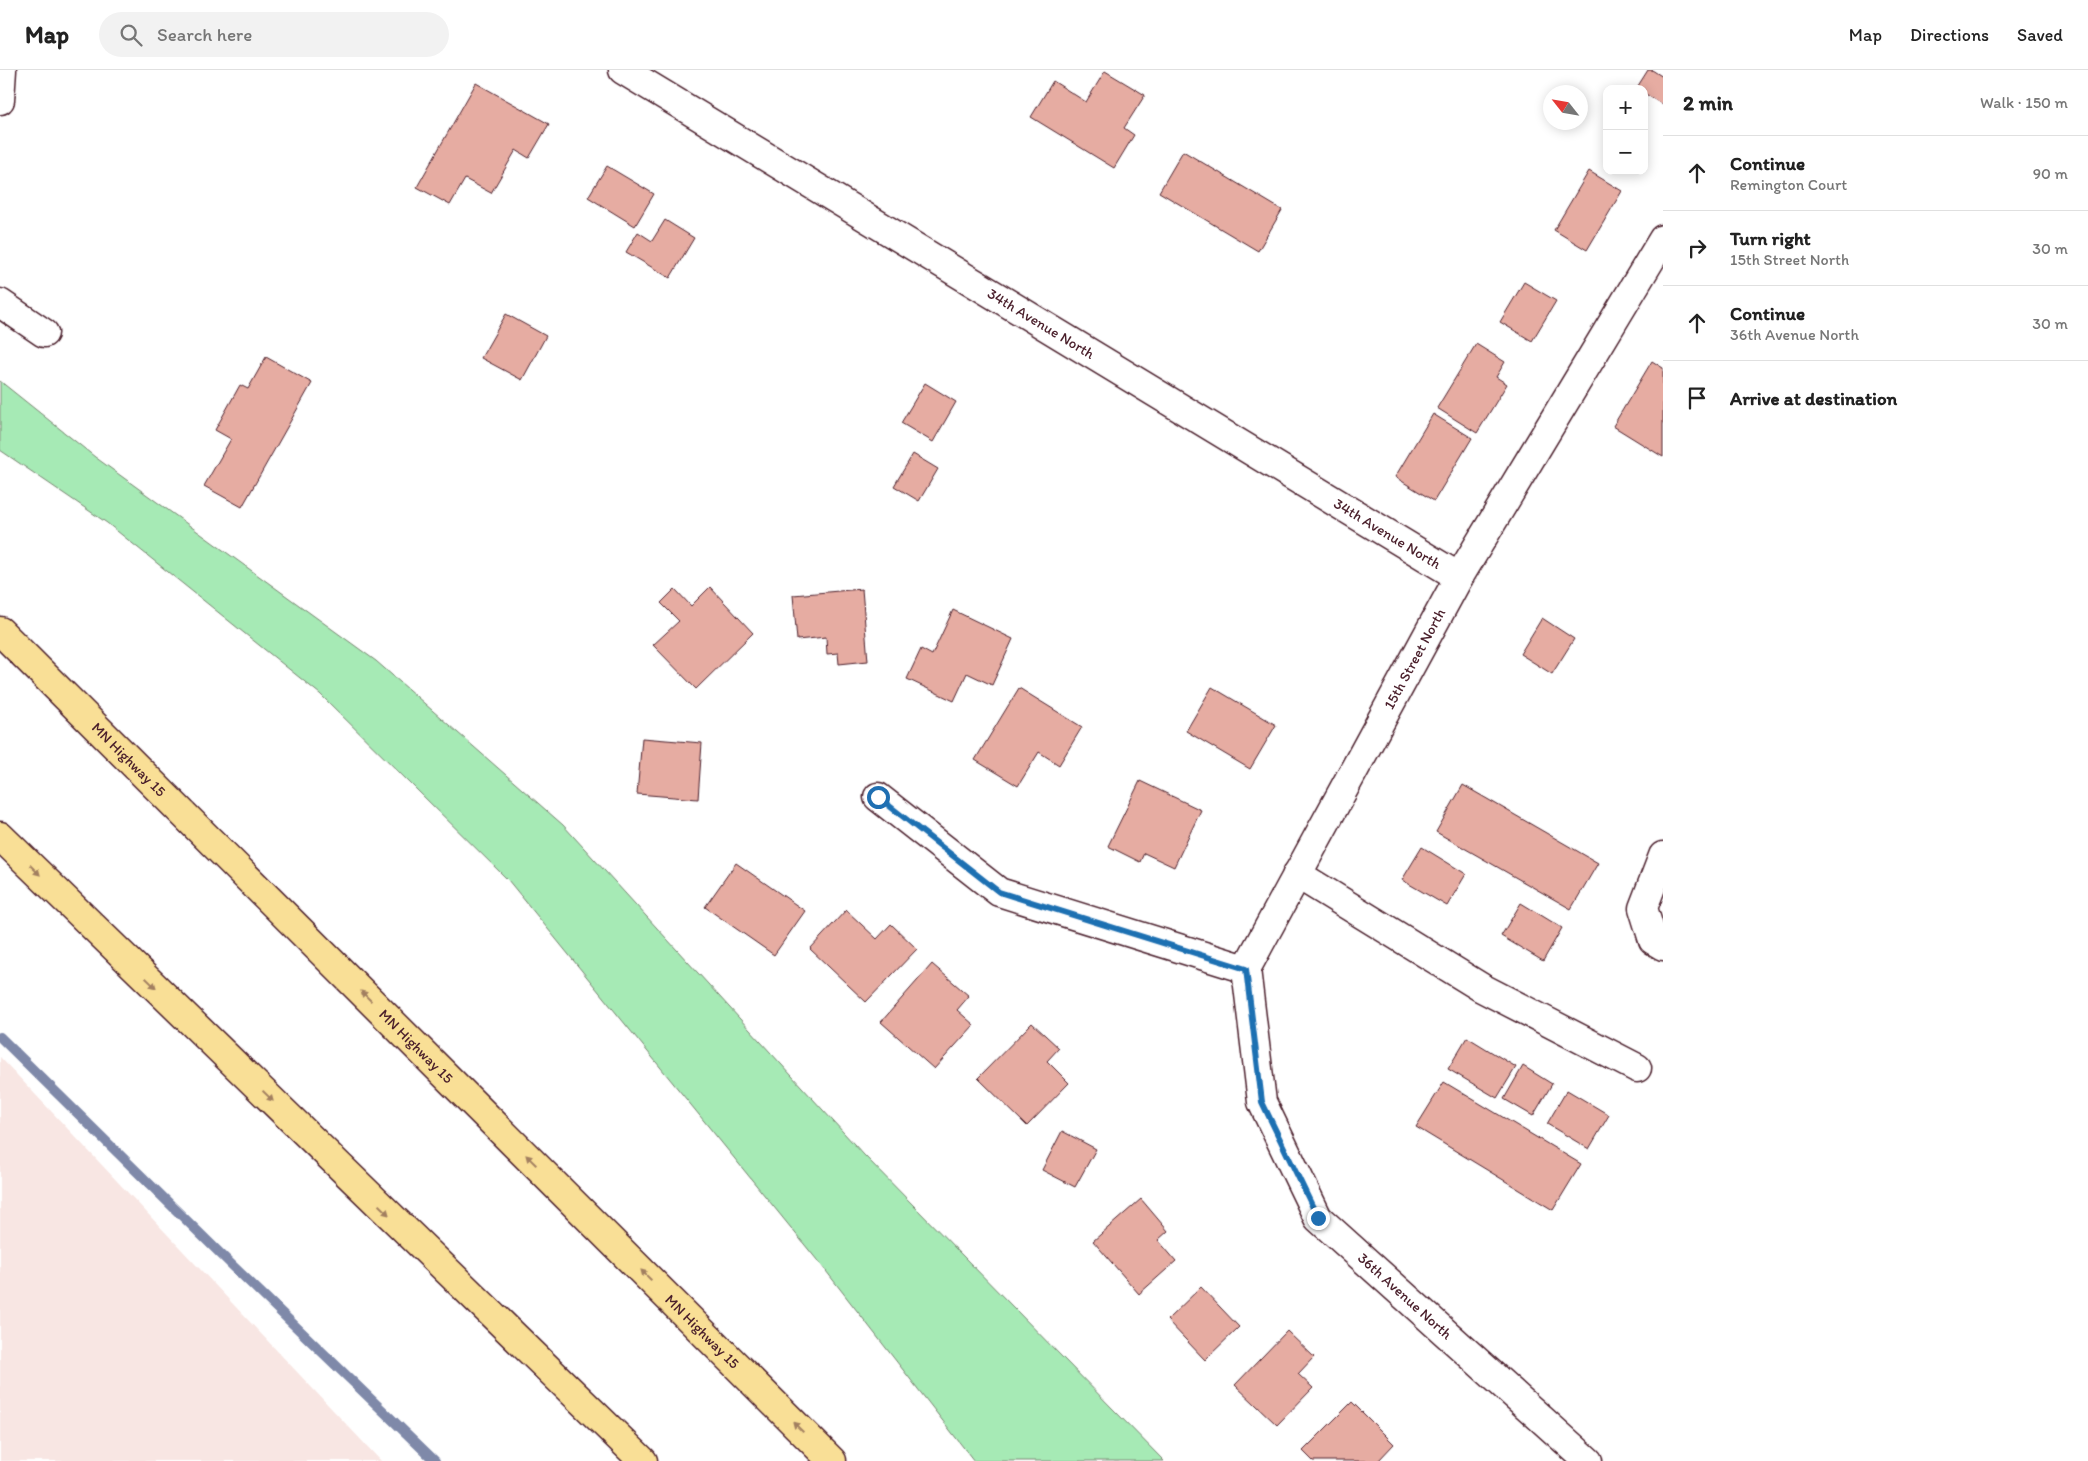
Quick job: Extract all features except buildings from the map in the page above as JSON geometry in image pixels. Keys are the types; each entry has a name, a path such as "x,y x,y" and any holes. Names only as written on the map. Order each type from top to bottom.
{"highway":[{"name":"MN Highway 15","path":"0,631 832,1461"},
{"path":"0,836 643,1461"}],"street":[{"path":"0,100 2,70"},
{"name":"34th Avenue North","path":"624,70 1459,576"},
{"name":"15th Street North","path":"1246,969 1459,576 1663,239"},
{"path":"0,303 44,333"},
{"path":"878,797 999,892 1246,969"},
{"path":"1663,856 1643,908 1653,940 1663,946"},
{"path":"1298,874 1482,988 1638,1068"},
{"name":"36th Avenue North","path":"1246,969 1262,1102 1318,1218 1588,1461"}],"shaded area":[{"path":"0,1057 381,1461 0,1461"}],"green space":[{"path":"0,381 95,457 376,661 563,825 864,1155 1164,1461 974,1461 826,1271 508,880 320,694 107,523 0,450"}],"waterway":[{"path":"0,1037 435,1461"}],"route":[{"path":"878,797 999,892 1246,969 1262,1102 1318,1218"}]}
